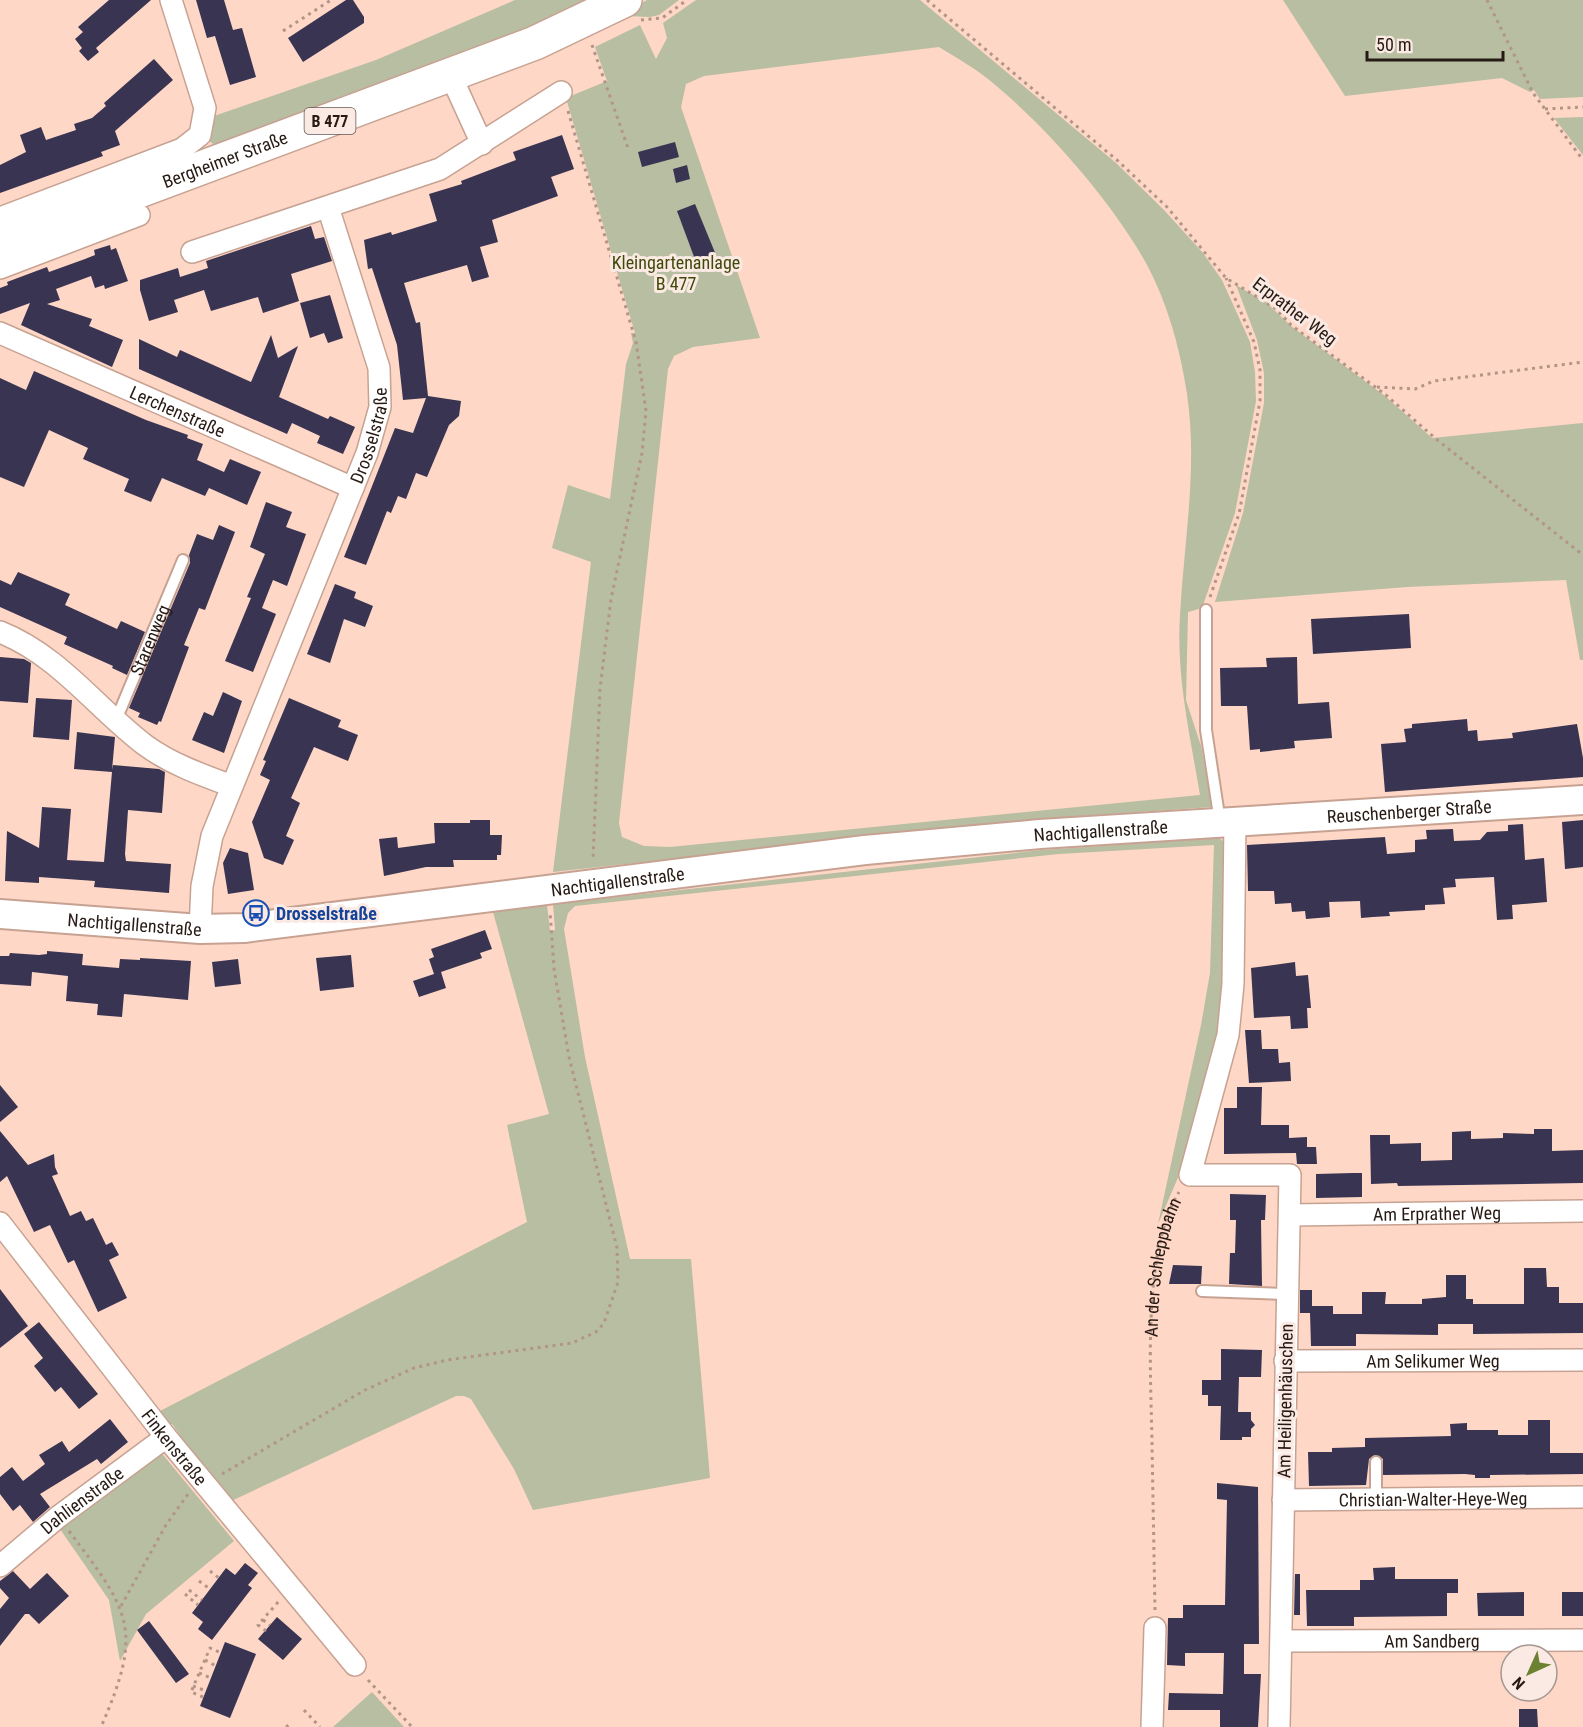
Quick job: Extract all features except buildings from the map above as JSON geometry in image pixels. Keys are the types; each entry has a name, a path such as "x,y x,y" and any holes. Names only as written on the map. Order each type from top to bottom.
{"main road":[{"name":"Bergheimer Straße","path":"0,243 535,44 625,0"},
{"name":"Reuschenberger Straße","path":"1228,821 1583,800"},
{"name":"Nachtigallenstraße","path":"0,914 200,929 253,927 865,850 1040,834 1228,821"}],"street":[{"name":"Bergheimer Straße","path":"0,218 189,146 200,135 205,108 171,0"},
{"path":"451,76 482,144"},
{"path":"192,252 440,169 561,93"},
{"name":"Drosselstraße","path":"200,929 201,893 208,852 232,786 353,488 375,430 380,407 379,368 328,207"},
{"path":"0,267 140,216"},
{"name":"Lerchenstraße","path":"0,333 353,488"},
{"path":"0,633 30,646 51,660 116,720 159,754 232,786"},
{"path":"1190,1175 1228,1035 1233,984 1228,821"},
{"name":"Am Heiligenhäuschen","path":"1190,1175 1290,1175 1279,1727"},
{"name":"Am Erprather Weg","path":"1290,1215 1583,1211"},
{"name":"Finkenstraße","path":"0,1223 166,1437 355,1665"},
{"name":"Am Selikumer Weg","path":"1285,1360 1583,1360"},
{"name":"Dahlienstraße","path":"0,1566 58,1517 166,1437"},
{"name":"Christian-Walter-Heye-Weg","path":"1283,1500 1583,1497"},
{"path":"1152,1727 1155,1628"},
{"name":"Am Sandberg","path":"1282,1641 1583,1640"}],"lane":[{"name":"Starenweg","path":"116,720 183,560"},
{"path":"1206,610 1206,730 1228,821"},
{"path":"1202,1291 1287,1294"},
{"path":"1376,1462 1376,1499"}],"path":[{"path":"284,31 331,0"},
{"name":"Erprather Weg","path":"927,0 1118,161 1167,207 1226,278 1275,308 1291,325 1386,395 1436,440 1583,555"},
{"path":"1487,0 1533,93 1583,160"},
{"path":"589,39 629,151"},
{"path":"561,93 636,342 646,411 642,453 611,599 600,689 592,883"},
{"path":"1545,109 1583,107"},
{"path":"1206,610 1239,514 1260,400 1260,370 1254,342 1226,278"},
{"path":"1377,387 1415,389 1434,381 1583,362"},
{"path":"121,1606 179,1504 187,1495 365,1390 414,1368 447,1360 572,1343 596,1332 604,1323 612,1306 618,1282 617,1248 569,1057 554,969 549,888"},
{"name":"An der Schleppbahn","path":"1155,1628 1151,1376 1154,1292 1164,1226 1173,1201 1190,1175"},
{"path":"58,1517 110,1586 121,1606 126,1630 126,1655 120,1684 101,1727"},
{"path":"210,1571 219,1578"},
{"path":"199,1581 210,1589"},
{"path":"266,1631 258,1625 290,1588"},
{"path":"189,1590 202,1600"},
{"path":"185,1594 198,1605"},
{"path":"263,1620 270,1626"},
{"path":"203,1697 191,1692 193,1686 210,1648 221,1653"},
{"path":"205,1660 216,1666"},
{"path":"355,1665 412,1727"},
{"path":"199,1673 211,1678"},
{"path":"193,1686 206,1691"},
{"path":"304,1710 320,1727"}],"green space":[{"path":"515,0 600,0 224,151 206,139 214,116 376,60"},
{"path":"647,0 679,0 659,15 626,16 545,56"},
{"name":"Kleingartenanlage B 477","path":"696,0 920,0 1116,163 1164,210 1203,253 1222,280 1250,342 1255,372 1256,401 1235,513 1202,608 1188,612 1186,700 1201,746 1212,807 1039,819 553,872 591,562 552,548 568,485 610,499 626,364 633,343 631,333 635,333 566,98 607,81 595,47 640,25 656,59 667,38 663,23","holes":["939,47 982,75 1009,97 1052,139 1092,185 1128,233 1151,272 1165,305 1180,358 1190,421 1191,477 1179,638 1182,683 1200,795 670,847 644,846 622,837 619,823 668,369 674,356 693,347 760,338 681,107 686,84 704,76"]},
{"path":"1283,0 1583,0 1583,97 1540,99 1534,90 1530,92 1502,78 1345,96"},
{"path":"1583,117 1583,155 1554,118"},
{"path":"1236,285 1267,303 1291,326 1385,396 1432,438 1583,423 1583,660 1580,660 1566,580 1407,587 1215,602 1243,513 1264,403 1264,373 1257,340"},
{"path":"1219,838 1225,843 1225,983 1221,1034 1183,1166 1158,1224 1210,973 1214,845 1059,854 575,906 568,913 564,929 585,1057 630,1259 691,1259 710,1478 533,1510 514,1469 471,1399 456,1396 229,1502 177,1437 180,1435 172,1424 168,1425 158,1412 527,1222 507,1125 549,1114 493,912 547,905 550,931 555,930 553,904 1042,850"},
{"path":"159,1450 234,1541 146,1614 120,1661 109,1600 60,1529"},
{"path":"372,1692 404,1727 333,1727"}],"place":[{"name":"Drosselstraße","path":"256,913"}]}
